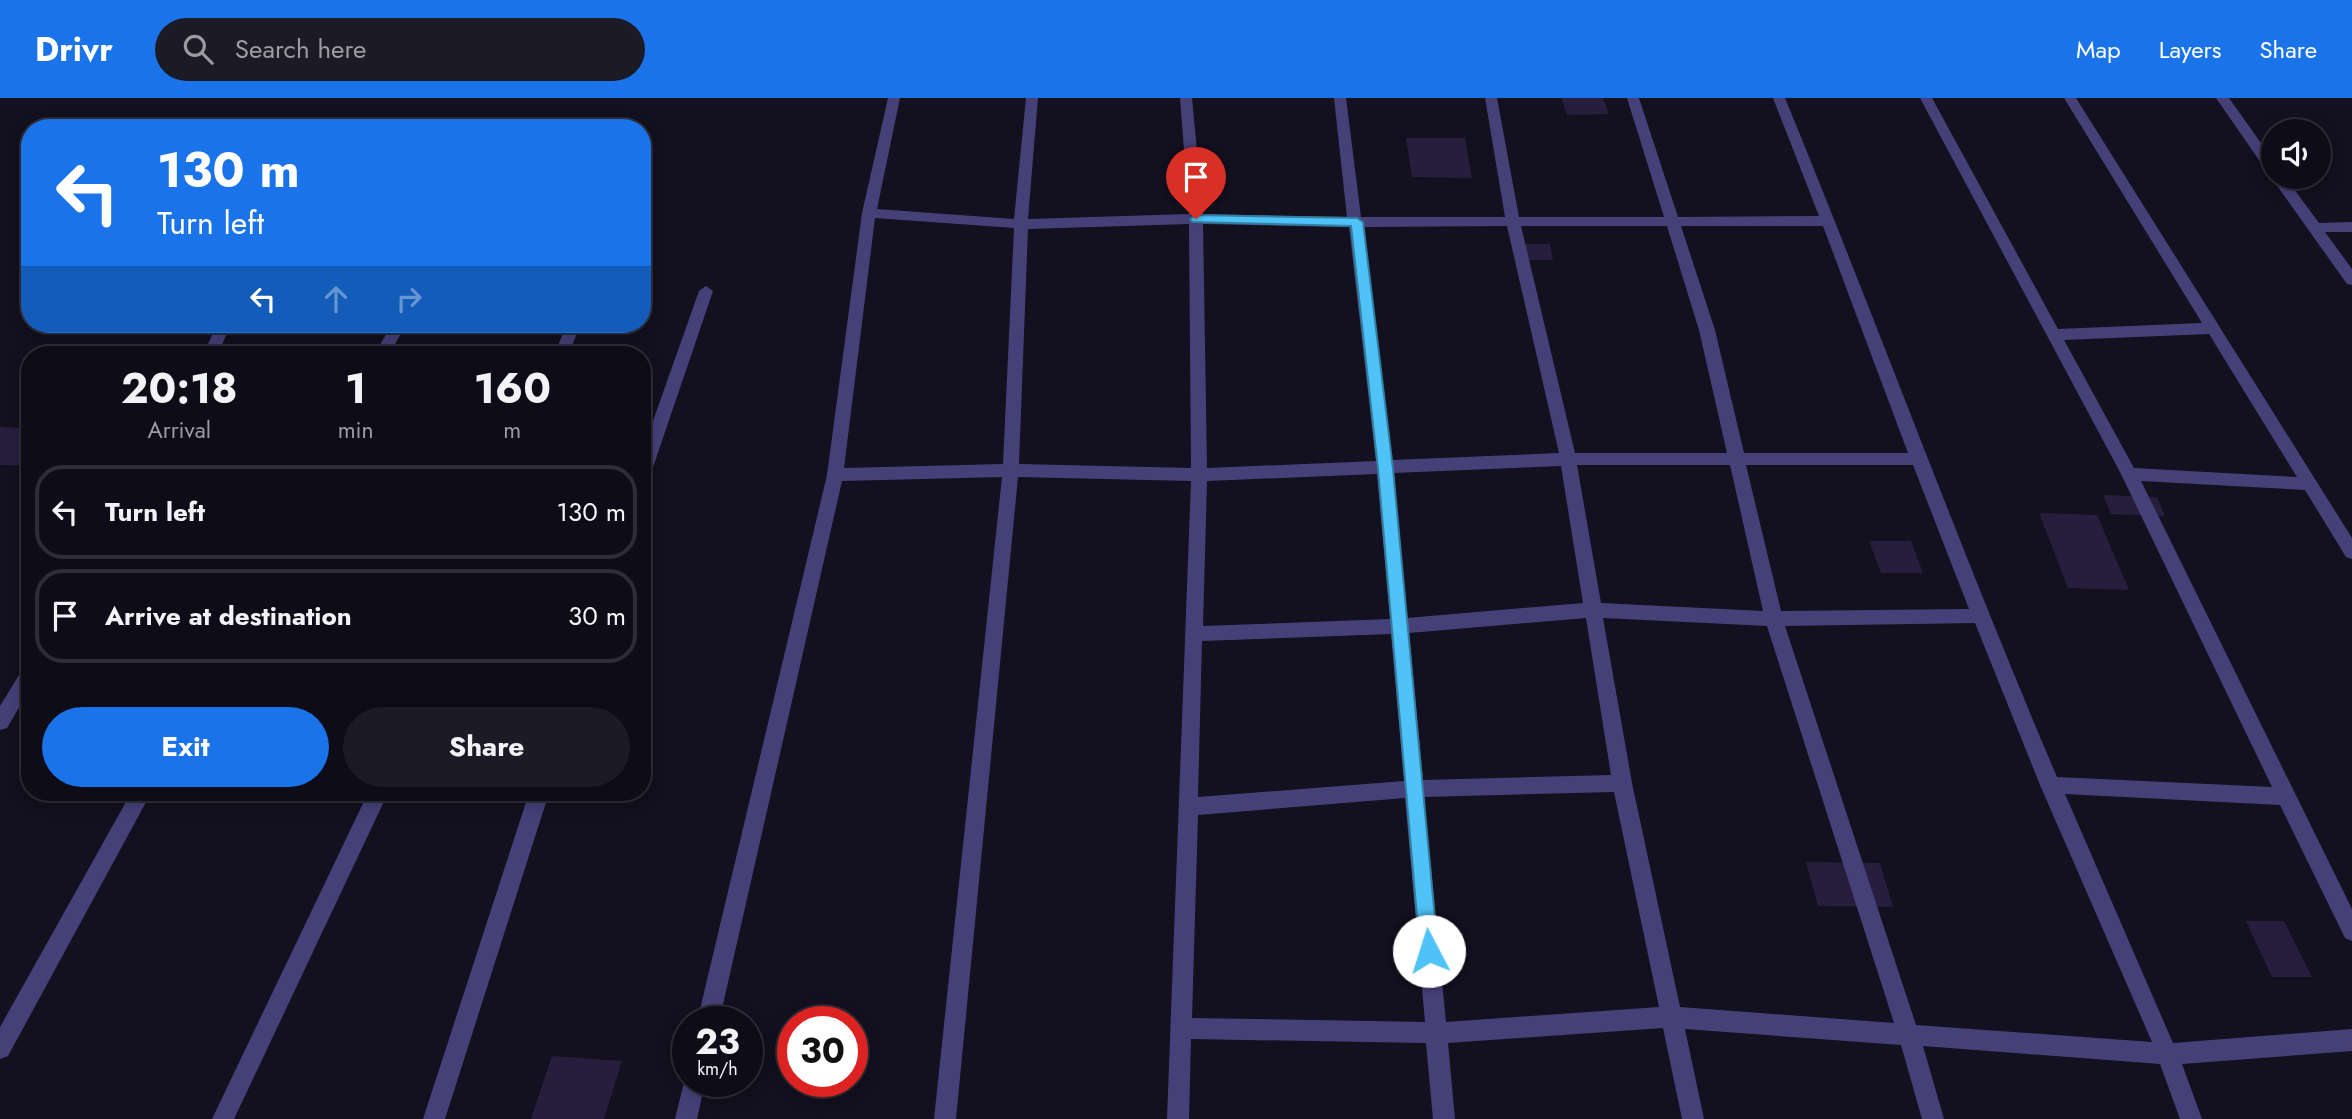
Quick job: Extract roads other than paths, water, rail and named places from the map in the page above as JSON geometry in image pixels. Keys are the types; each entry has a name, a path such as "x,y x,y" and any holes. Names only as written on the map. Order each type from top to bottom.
{"street":[{"path":"712,1006 835,475 869,213 894,98"},
{"path":"945,1119 1011,470 1021,224 1032,98"},
{"path":"1178,1119 1199,475 1196,219 1186,98"},
{"path":"1340,98 1385,469 1444,1119"},
{"path":"1491,98 1513,222 1568,459 1622,783 1693,1119"},
{"path":"1633,98 1707,330 1774,619 1909,1036 1933,1119"},
{"path":"1779,98 1830,221 1918,459 1980,616 2050,785 2169,1054 2191,1119"},
{"path":"1926,98 2129,474 2352,931"},
{"path":"2070,98 2352,552"},
{"path":"2222,98 2261,153"},
{"path":"2286,189 2352,280"},
{"path":"869,213 1021,224 1196,219 1673,223 1830,221"},
{"path":"2314,228 2352,228"},
{"path":"651,450 706,291"},
{"path":"2052,335 2215,328"},
{"path":"835,475 1011,470 1199,475 1568,459 1918,459"},
{"path":"2129,474 2310,484"},
{"path":"1193,634 1399,626 1592,610 1774,619 1980,616"},
{"path":"0,722 21,688"},
{"path":"1188,807 1414,789 1622,783"},
{"path":"2050,785 2287,796"},
{"path":"0,1048 137,801"},
{"path":"223,1119 374,801"},
{"path":"434,1119 537,801"},
{"path":"1181,1028 1437,1032 1671,1017 2169,1054 2352,1040"},
{"path":"686,1119 691,1097"}]}
